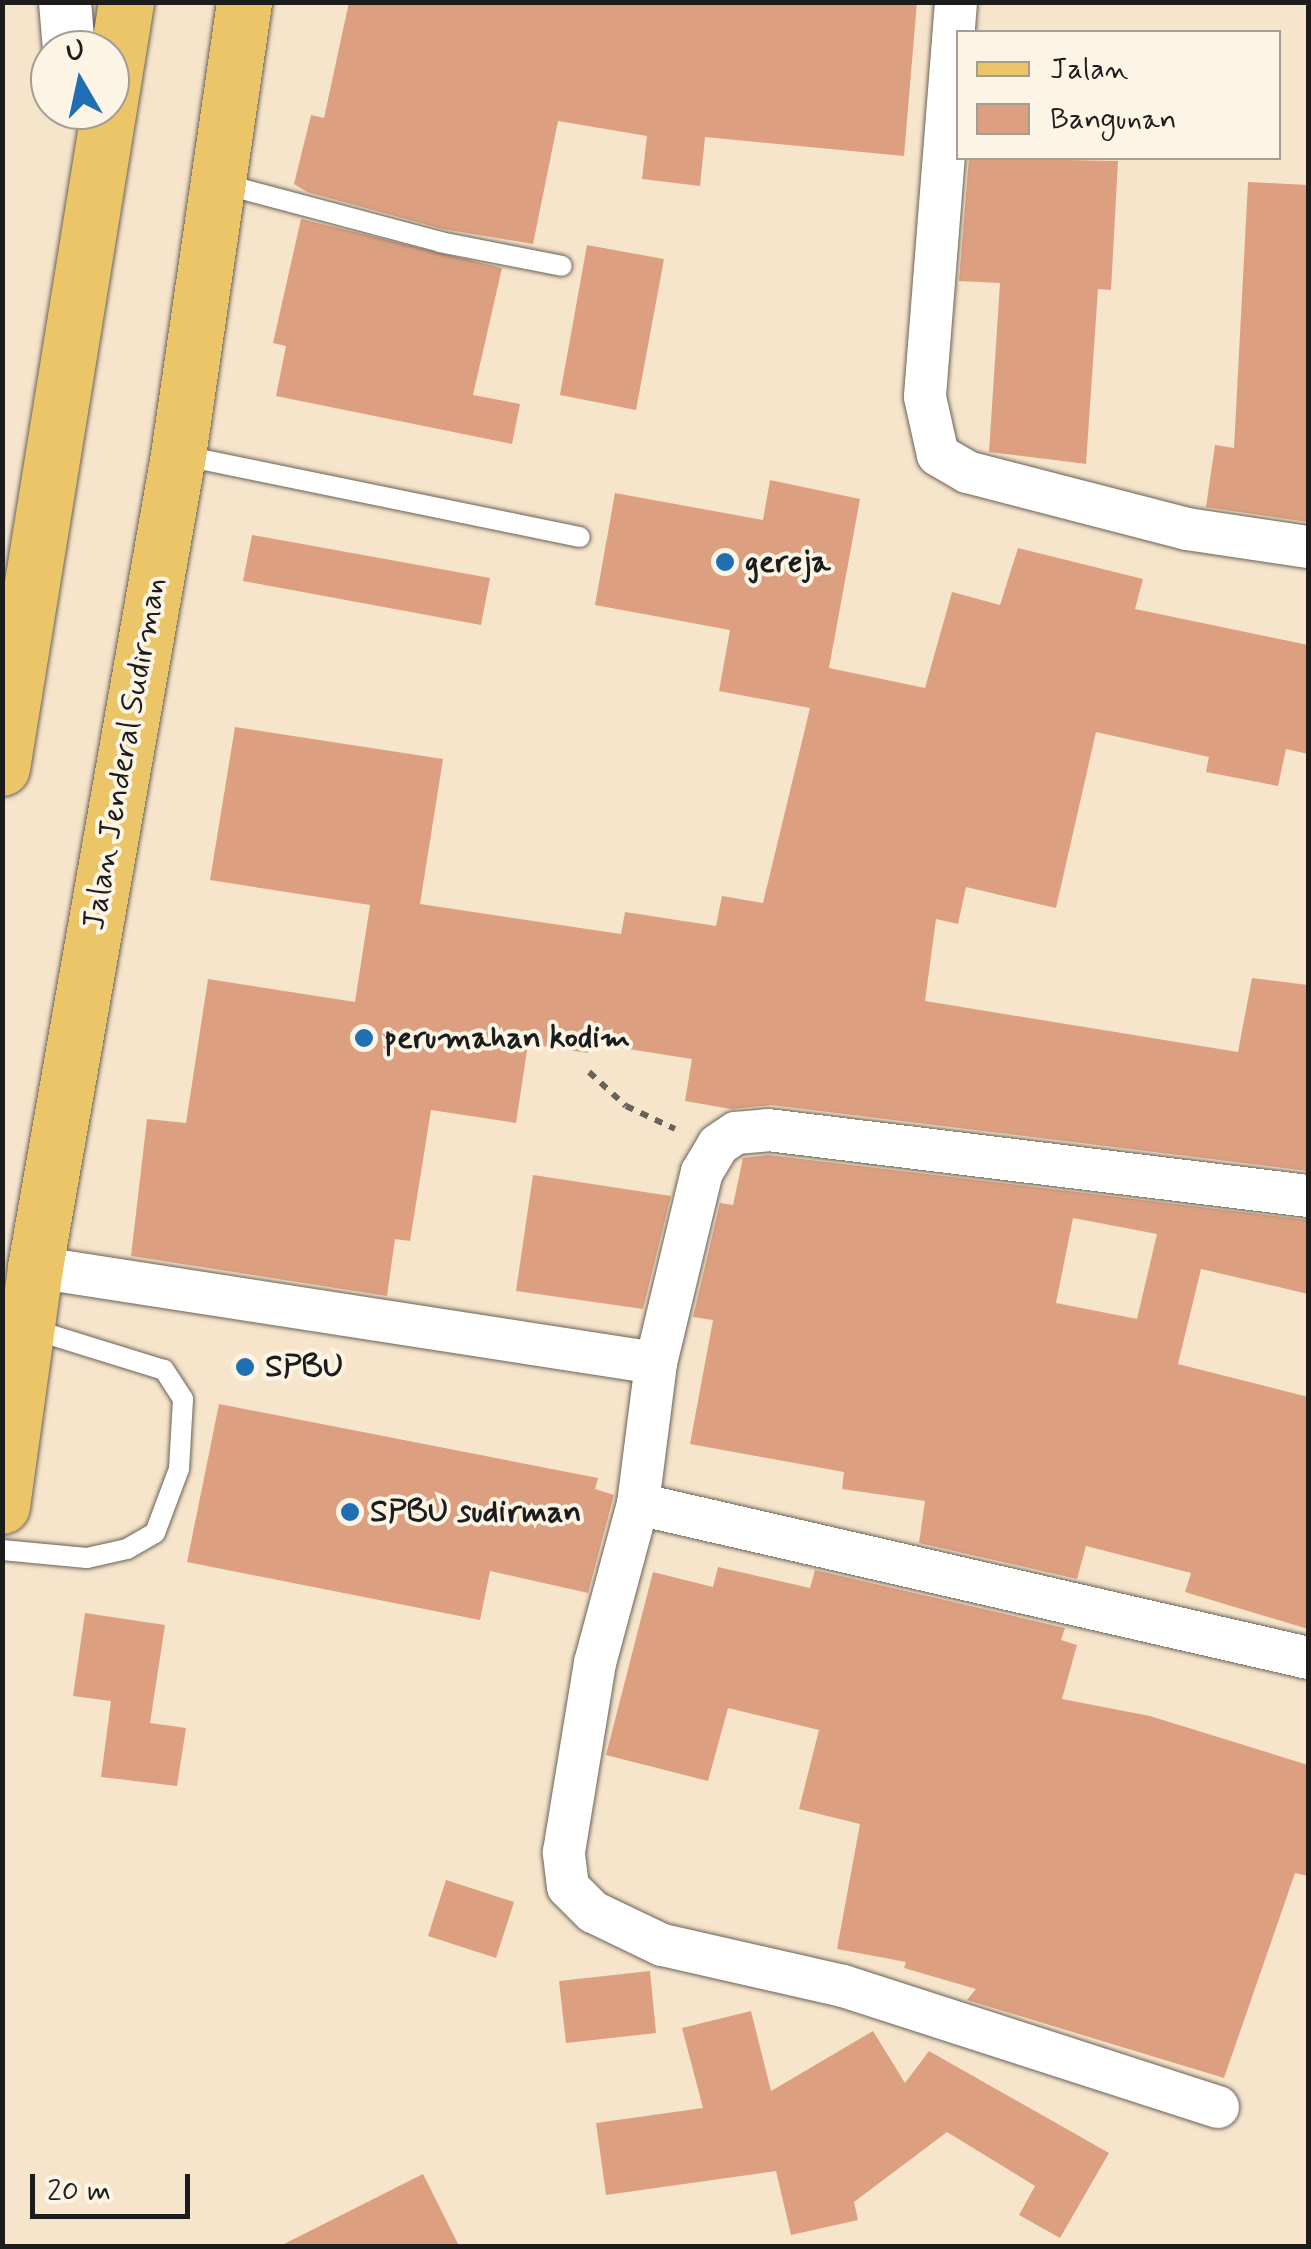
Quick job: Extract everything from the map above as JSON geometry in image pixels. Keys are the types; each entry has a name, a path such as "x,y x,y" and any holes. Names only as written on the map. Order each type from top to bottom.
{"main road":[{"path":"120,30 126,2"},
{"name":"Jalan Jenderal Sudirman","path":"2,1506 35,1267 178,454 244,2"},
{"path":"2,768 101,130"}],"street":[{"path":"65,2 67,30"},
{"path":"956,2 925,397 938,455 967,472 1188,529 1308,547"},
{"path":"1218,2108 843,1986 662,1944 593,1912 568,1887 564,1852 595,1663 638,1504 656,1363 702,1172 718,1145 736,1134 768,1130 1308,1196"},
{"path":"35,1267 656,1363"},
{"path":"638,1504 1308,1658"}],"lane":[{"path":"218,182 440,242 562,266"},
{"path":"178,454 580,537"},
{"path":"2,1550 87,1558 126,1549 155,1533 179,1469 183,1399 164,1370 27,1328"}],"path":[{"path":"590,1072 626,1106 718,1145"}],"building":[{"path":"349,2 917,2 904,156 705,137 700,186 642,179 647,136 558,121 533,244 443,229 307,192 294,184 311,115 324,118"},
{"path":"969,160 1118,161 1111,290 1098,289 1086,464 989,452 1000,283 959,281"},
{"path":"1248,182 1308,185 1308,522 1206,507 1215,445 1234,448"},
{"path":"301,219 502,268 473,395 520,404 512,444 276,396 286,346 273,343"},
{"path":"587,245 664,259 636,410 560,395"},
{"path":"770,480 860,499 829,668 925,688 952,592 1000,605 1018,548 1143,579 1135,609 1308,645 1308,754 1286,749 1278,786 1206,772 1209,757 1096,732 1056,908 966,887 958,924 936,919 925,1001 1238,1052 1252,978 1308,985 1308,1171 771,1105 731,1109 685,1101 692,1059 590,1043 588,1053 528,1044 516,1123 431,1110 410,1241 395,1239 387,1296 131,1256 147,1119 186,1123 208,979 355,1002 370,905 210,880 235,727 443,759 420,904 621,934 625,912 716,926 722,896 763,903 810,708 719,691 730,630 595,605 615,493 763,520"},
{"path":"252,535 490,578 481,625 243,581"},
{"path":"768,1155 1308,1220 1308,1294 1201,1269 1178,1364 1308,1397 1308,1629 1185,1592 1191,1573 1086,1546 1077,1579 919,1543 925,1501 842,1489 844,1472 690,1444 713,1320 693,1317 720,1203 733,1205 743,1158","holes":["1073,1218 1157,1234 1137,1319 1056,1303"]},
{"path":"533,1175 671,1196 643,1309 516,1291"},
{"name":"SPBU sudirman","path":"219,1404 598,1478 595,1489 614,1495 588,1593 490,1571 480,1620 187,1562"},
{"path":"718,1567 810,1588 815,1570 1065,1628 1061,1640 1077,1645 1062,1699 1150,1716 1308,1765 1308,1876 1295,1873 1224,2078 967,2000 976,1989 904,1968 906,1962 837,1949 860,1824 799,1809 819,1730 728,1708 708,1781 606,1755 653,1572 713,1587"},
{"path":"85,1613 165,1625 150,1723 186,1728 177,1786 101,1777 111,1701 73,1696"},
{"path":"446,1880 514,1902 496,1958 428,1936"},
{"path":"650,1971 656,2033 566,2043 559,1981"},
{"path":"751,2011 771,2091 873,2031 905,2083 929,2051 1109,2153 1060,2238 1019,2215 1035,2186 947,2132 854,2202 858,2220 791,2235 776,2171 606,2195 596,2123 703,2108 682,2028"},
{"path":"423,2174 459,2246 280,2246"}],"place":[{"name":"gereja","path":"725,562"},
{"name":"perumahan kodim","path":"364,1038"},
{"name":"SPBU","path":"245,1367"},
{"name":"SPBU sudirman","path":"350,1512"}]}
